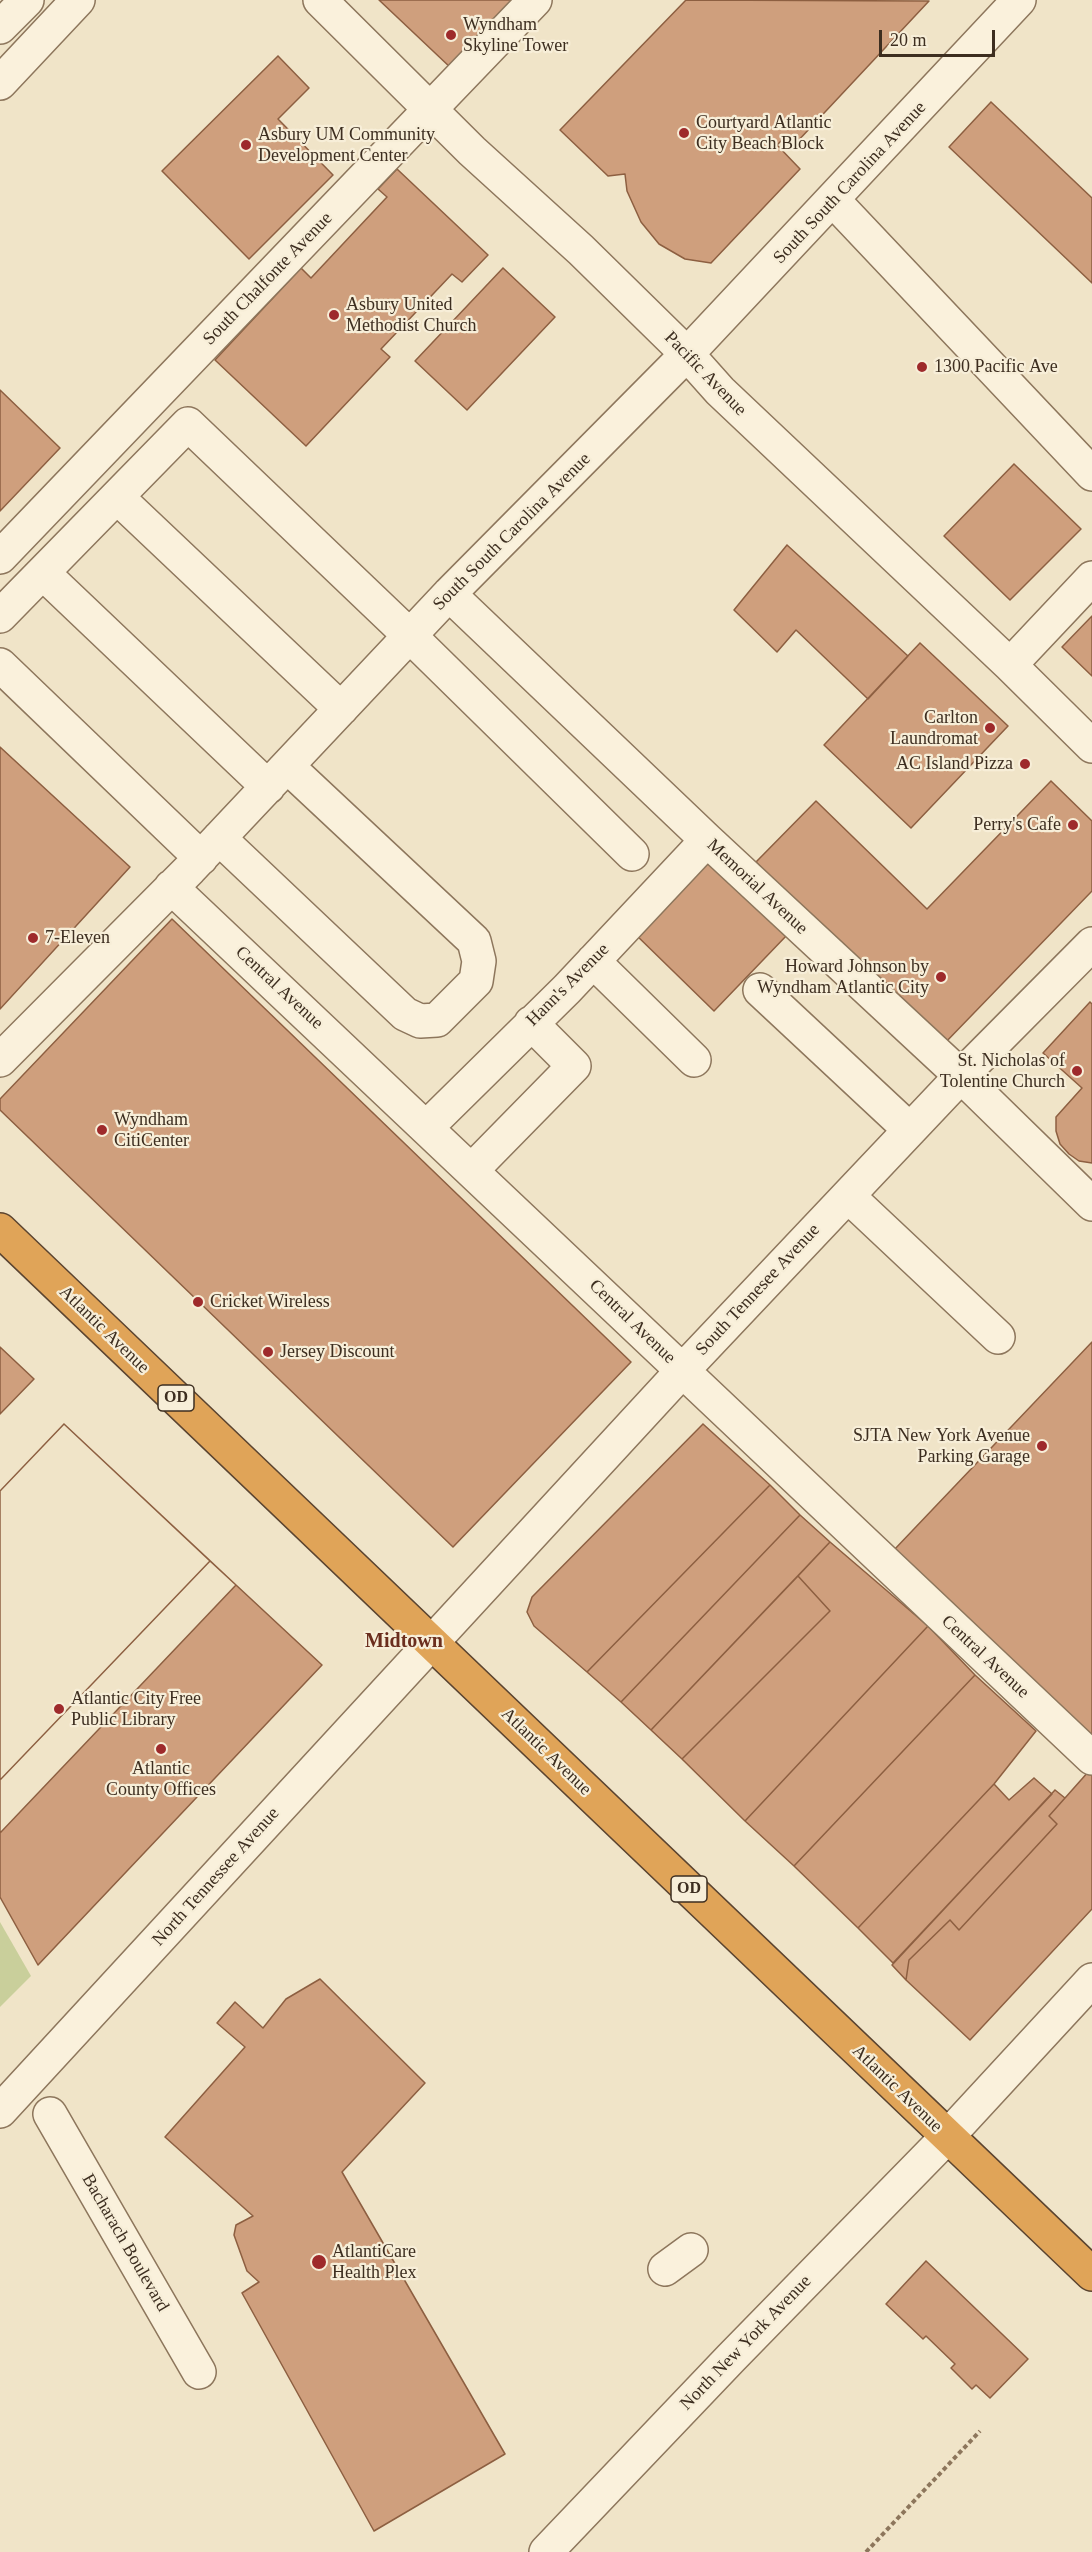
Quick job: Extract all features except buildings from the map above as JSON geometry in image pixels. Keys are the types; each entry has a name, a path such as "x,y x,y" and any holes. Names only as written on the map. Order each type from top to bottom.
{"highway":[{"name":"Atlantic Avenue","path":"0,1230 1092,2274"}],"street":[{"path":"0,83 78,0"},
{"name":"Pacific Avenue","path":"320,0 472,150 581,250 687,354 720,391 1010,664 1092,746"},
{"name":"South Chalfonte Avenue","path":"0,557 535,0"},
{"name":"South South Carolina Avenue","path":"0,1060 210,848 449,594 687,354 1019,0"},
{"path":"0,27 23,1"},
{"path":"833,200 1092,474"},
{"path":"0,616 188,424 410,636 632,854"},
{"path":"117,497 340,709"},
{"path":"0,665 405,1014 420,1021 437,1020 476,981 479,961 474,941 277,776 43,573"},
{"path":"1010,664 1092,578"},
{"name":"Memorial Avenue","path":"449,594 707,840 961,1076 1092,1204"},
{"name":"Hann's Avenue","path":"427,1127 593,961 707,840"},
{"name":"Central Avenue","path":"171,887 1092,1758"},
{"name":"South Tennesee Avenue","path":"431,1642 683,1370 961,1076 1092,944"},
{"path":"593,961 694,1060"},
{"path":"760,990 910,1130"},
{"path":"472,1170 574,1066 531,1023"},
{"path":"848,1196 998,1337"},
{"name":"North Tennessee Avenue","path":"0,2111 431,1642"},
{"name":"North New York Avenue","path":"546,2552 947,2137 1092,1980"},
{"name":"Bacharach Boulevard","path":"50,2114 199,2372"}],"path":[{"path":"866,2552 980,2431"}],"green space":[{"path":"0,1922 31,1976 0,2007"}],"place":[{"name":"Wyndham Skyline Tower","path":"451,35"},
{"name":"Courtyard Atlantic City Beach Block","path":"684,133"},
{"name":"Asbury UM Community Development Center","path":"246,145"},
{"name":"Asbury United Methodist Church","path":"334,315"},
{"name":"1300 Pacific Ave","path":"922,367"},
{"name":"Carlton Laundromat","path":"990,728"},
{"name":"AC Island Pizza","path":"1025,764"},
{"name":"Perry's Cafe","path":"1073,825"},
{"name":"7-Eleven","path":"33,938"},
{"name":"Howard Johnson by Wyndham Atlantic City","path":"941,977"},
{"name":"St. Nicholas of Tolentine Church","path":"1077,1071"},
{"name":"Wyndham CitiCenter","path":"102,1130"},
{"name":"Cricket Wireless","path":"198,1302"},
{"name":"Jersey Discount","path":"268,1352"},
{"name":"SJTA New York Avenue Parking Garage","path":"1042,1446"},
{"name":"Atlantic City Free Public Library","path":"59,1709"},
{"name":"Atlantic County Offices","path":"161,1749"},
{"name":"AtlantiCare Health Plex","path":"319,2262"}],"district":[{"name":"Midtown","path":"404,1642"}]}
